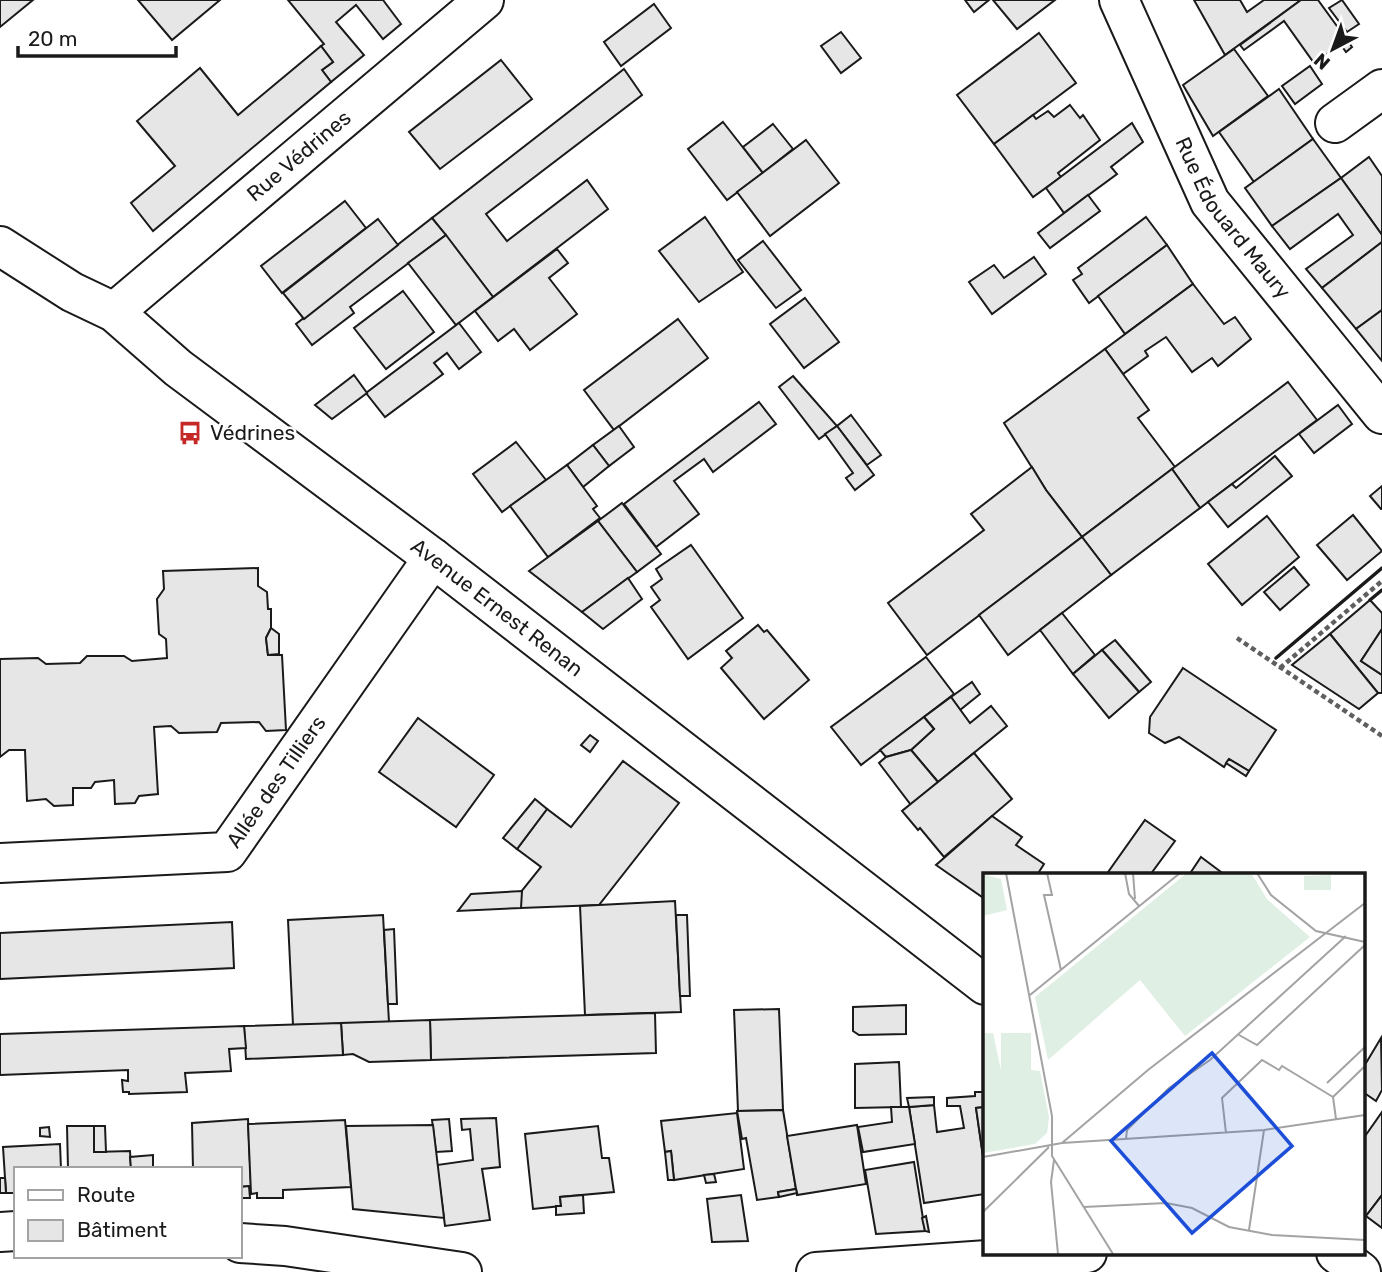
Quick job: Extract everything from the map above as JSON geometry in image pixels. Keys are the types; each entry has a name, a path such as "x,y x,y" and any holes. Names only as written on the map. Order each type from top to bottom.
{"street":[{"name":"Rue Védrines","path":"114,312 485,0"},
{"name":"Rue Édouard Maury","path":"1127,4 1210,202 1382,414"},
{"path":"1335,123 1382,89"},
{"name":"Avenue Ernest Renan","path":"0,246 72,292 114,312 178,368 433,558 983,983"},
{"name":"Allée des Tilliers","path":"0,863 227,852 433,558"},
{"path":"242,1243 285,1246 462,1272"},
{"path":"816,1272 1073,1254"},
{"path":"1337,1254 1361,1272"}],"path":[{"path":"1280,668 1382,581"},
{"path":"1237,638 1382,736"}],"building":[{"path":"0,0 33,0 0,27"},
{"path":"138,0 220,0 172,40"},
{"path":"288,0 383,0 401,24 383,39 356,5 336,22 364,55 331,82 322,70 333,62 321,46 324,44"},
{"path":"965,0 989,0 974,12"},
{"path":"993,0 1055,0 1017,29"},
{"path":"1194,0 1240,0 1247,12 1264,0 1301,0 1225,55"},
{"path":"1301,0 1318,0 1347,40 1314,63 1284,21 1244,50 1240,45"},
{"path":"1342,0 1359,24 1347,32 1329,8"},
{"path":"654,4 671,28 621,66 604,42"},
{"path":"841,32 861,58 841,73 821,46"},
{"path":"1039,33 1076,83 994,144 957,95"},
{"path":"1347,40 1352,47 1346,52 1341,45"},
{"path":"321,46 333,62 322,70 331,82 153,231 131,203 175,166 137,121 200,68 238,115"},
{"path":"1234,49 1268,96 1213,136 1183,85"},
{"path":"501,60 532,99 440,169 409,132"},
{"path":"1310,66 1322,84 1295,104 1282,86"},
{"path":"624,69 642,95 486,214 507,241 587,180 608,209 493,297 432,218"},
{"path":"1279,89 1313,139 1254,182 1219,132"},
{"path":"1070,105 1080,118 1083,115 1100,140 1058,173 1061,177 1033,197 994,144 1033,115 1036,119 1048,111 1054,117"},
{"path":"723,122 763,173 727,200 688,149"},
{"path":"1132,123 1143,142 1111,167 1117,174 1064,213 1046,188"},
{"path":"773,124 793,149 763,173 743,147"},
{"path":"1313,139 1341,178 1272,226 1245,188"},
{"path":"806,140 839,183 770,236 737,192"},
{"path":"1369,157 1382,176 1382,235 1341,178"},
{"path":"1341,178 1382,235 1382,242 1322,288 1306,269 1353,235 1338,214 1290,249 1272,226"},
{"path":"1088,195 1100,211 1050,248 1038,233"},
{"path":"345,201 366,228 282,293 261,266"},
{"path":"705,217 743,272 699,302 659,251"},
{"path":"1146,217 1167,245 1089,303 1073,280 1082,274 1078,268"},
{"path":"432,218 446,235 350,307 354,313 312,345 296,324"},
{"path":"378,219 398,245 304,319 283,293"},
{"path":"446,235 493,297 456,325 408,263"},
{"path":"763,241 801,290 776,308 738,260"},
{"path":"1382,242 1382,310 1356,329 1322,288"},
{"path":"1167,245 1193,284 1125,334 1098,296"},
{"path":"557,249 568,263 549,278 577,314 530,350 514,329 498,341 475,311"},
{"path":"1034,257 1046,274 992,314 969,282 994,265 1004,278"},
{"path":"1193,284 1224,324 1235,317 1251,339 1218,366 1212,358 1192,372 1166,337 1145,351 1148,356 1123,374 1105,349"},
{"path":"403,291 434,332 386,369 354,328"},
{"path":"805,298 839,342 804,368 770,324"},
{"path":"1382,310 1382,361 1356,329"},
{"path":"678,319 708,358 614,430 584,390"},
{"path":"459,323 481,352 459,369 447,353 434,363 443,374 385,417 366,393"},
{"path":"1105,349 1149,410 1138,418 1175,467 1082,537 1046,490 1004,423"},
{"path":"354,375 367,393 332,419 315,405"},
{"path":"793,376 837,426 819,439 779,387"},
{"path":"1288,382 1317,420 1200,508 1172,469"},
{"path":"759,402 776,424 713,472 704,459 674,481 699,514 656,547 624,504"},
{"path":"1338,405 1352,424 1314,453 1299,434"},
{"path":"851,415 881,455 867,465 837,426"},
{"path":"619,426 634,447 609,466 593,445"},
{"path":"837,426 874,475 855,490 846,478 853,473 825,434"},
{"path":"516,442 546,480 502,512 473,474"},
{"path":"593,445 609,466 583,487 567,465"},
{"path":"1275,456 1292,476 1228,527 1208,502 1232,484 1236,488"},
{"path":"567,465 597,506 593,509 600,518 548,557 510,506"},
{"path":"1032,467 1082,537 927,655 888,603 984,530 971,514"},
{"path":"1172,469 1200,508 1111,575 1082,537"},
{"path":"1382,486 1382,509 1381,509 1370,496"},
{"path":"622,503 661,554 637,572 598,521"},
{"path":"1353,515 1382,551 1347,580 1317,545"},
{"path":"1267,516 1299,557 1242,605 1208,564"},
{"path":"598,521 637,572 582,612 529,571"},
{"path":"1082,537 1111,575 1008,655 979,615"},
{"path":"691,545 743,618 688,659 651,607 660,600 651,587 662,579 656,569"},
{"path":"1294,567 1309,585 1280,610 1264,592"},
{"path":"258,568 258,586 267,592 268,609 271,609 271,628 266,638 268,655 282,655 286,730 266,731 259,722 221,723 217,732 179,733 171,726 154,727 158,794 139,796 135,803 115,804 114,780 95,782 91,788 73,788 73,805 54,806 46,799 27,801 25,750 9,750 0,757 0,659 38,658 46,664 80,663 87,656 124,656 132,661 167,658 166,639 159,634 157,599 164,589 163,571"},
{"path":"628,578 642,599 603,629 582,612"},
{"path":"1370,600 1382,613 1382,629 1361,661 1382,675 1382,693 1378,693 1330,634"},
{"path":"1062,613 1095,655 1073,674 1040,630"},
{"path":"758,625 764,632 767,630 809,680 764,719 721,668 732,658 726,651"},
{"path":"271,628 279,634 279,654 268,655 266,638"},
{"path":"1382,629 1382,675 1361,661"},
{"path":"1330,634 1378,693 1359,709 1292,665"},
{"path":"1115,640 1151,682 1139,692 1102,650"},
{"path":"1102,650 1139,692 1109,718 1073,674"},
{"path":"926,657 954,694 861,765 831,727"},
{"path":"1183,668 1276,730 1249,771 1229,759 1224,767 1179,737 1165,743 1149,733 1150,717"},
{"path":"972,682 980,694 960,710 951,697"},
{"path":"951,697 970,723 991,706 1007,726 938,782 911,750 934,729 924,717"},
{"path":"924,717 934,729 911,750 886,757 880,750"},
{"path":"418,718 494,775 456,827 379,772"},
{"path":"590,735 598,741 590,752 581,745"},
{"path":"911,750 938,782 911,805 879,763 886,757"},
{"path":"974,753 1012,799 944,857 902,811"},
{"path":"1229,759 1249,771 1246,776 1226,763"},
{"path":"623,761 679,803 599,905 521,908 520,893 541,867 517,849 547,809 571,827"},
{"path":"535,799 547,809 517,849 503,838"},
{"path":"992,816 1022,837 1016,845 1044,864 1038,873 983,873 983,898 936,865"},
{"path":"1145,820 1175,841 1151,873 1107,873"},
{"path":"1201,857 1222,873 1190,873"},
{"path":"522,891 521,908 458,911 471,894"},
{"path":"675,901 681,1012 585,1015 580,906"},
{"path":"383,915 389,1022 293,1025 288,920"},
{"path":"676,915 687,915 690,996 680,996"},
{"path":"232,922 234,968 0,979 0,933"},
{"path":"394,929 397,1004 388,1004 384,930"},
{"path":"906,1005 906,1034 859,1035 853,1031 853,1007"},
{"path":"779,1009 783,1110 738,1111 734,1010"},
{"path":"655,1013 656,1053 431,1060 430,1020"},
{"path":"430,1020 431,1060 369,1062 353,1054 343,1055 341,1023"},
{"path":"341,1023 343,1055 246,1059 244,1026"},
{"path":"244,1026 246,1048 229,1049 231,1071 185,1073 187,1092 123,1092 122,1080 128,1081 128,1070 0,1075 0,1034"},
{"path":"1381,1038 1382,1090 1376,1101 1364,1093 1364,1066"},
{"path":"899,1062 901,1107 855,1108 855,1064"},
{"path":"975,1092 983,1092 983,1107 976,1108 983,1156 983,1194 924,1203 909,1107 934,1105 937,1132 964,1128 960,1106 947,1106 947,1098 975,1096"},
{"path":"934,1097 934,1105 909,1107 907,1098"},
{"path":"891,1107 909,1107 915,1144 863,1152 858,1127 892,1122"},
{"path":"983,1107 983,1156 976,1108"},
{"path":"783,1110 796,1189 778,1192 779,1197 757,1200 746,1138 742,1139 737,1111"},
{"path":"1382,1112 1382,1195 1366,1216 1364,1215 1364,1138"},
{"path":"737,1113 744,1169 674,1180 671,1151 665,1152 661,1121"},
{"path":"496,1118 500,1167 482,1169 490,1220 445,1226 437,1165 473,1160 470,1129 462,1130 461,1119"},
{"path":"248,1119 251,1186 242,1187 242,1167 193,1167 192,1123"},
{"path":"449,1119 452,1151 436,1152 432,1120"},
{"path":"345,1120 351,1187 283,1190 283,1198 257,1198 257,1193 251,1194 248,1124"},
{"path":"433,1125 444,1218 353,1209 346,1126"},
{"path":"857,1125 866,1184 797,1195 787,1136"},
{"path":"67,1126 94,1126 94,1152 130,1151 131,1167 68,1167"},
{"path":"94,1126 105,1126 106,1152 94,1152"},
{"path":"598,1126 602,1158 609,1158 614,1192 560,1197 561,1206 533,1209 525,1134"},
{"path":"49,1127 50,1137 40,1136 40,1128"},
{"path":"60,1144 61,1167 14,1167 14,1193 6,1193 3,1147"},
{"path":"671,1151 674,1180 668,1180 665,1152"},
{"path":"153,1155 153,1167 131,1167 130,1157"},
{"path":"914,1162 925,1231 876,1234 865,1170"},
{"path":"714,1174 716,1182 706,1183 704,1175"},
{"path":"0,1178 5,1178 6,1193 0,1193"},
{"path":"249,1186 250,1198 242,1198 242,1187"},
{"path":"796,1189 797,1193 779,1197 778,1192"},
{"path":"583,1195 584,1213 556,1215 556,1206 561,1206 560,1197"},
{"path":"741,1195 748,1241 712,1242 707,1199"},
{"path":"1382,1195 1382,1228 1366,1216"},
{"path":"926,1216 929,1232 925,1231 922,1218"}],"wall":[{"path":"1276,658 1382,568"},
{"path":"1370,600 1382,590"}],"place":[{"name":"Védrines","path":"190,433"}]}
